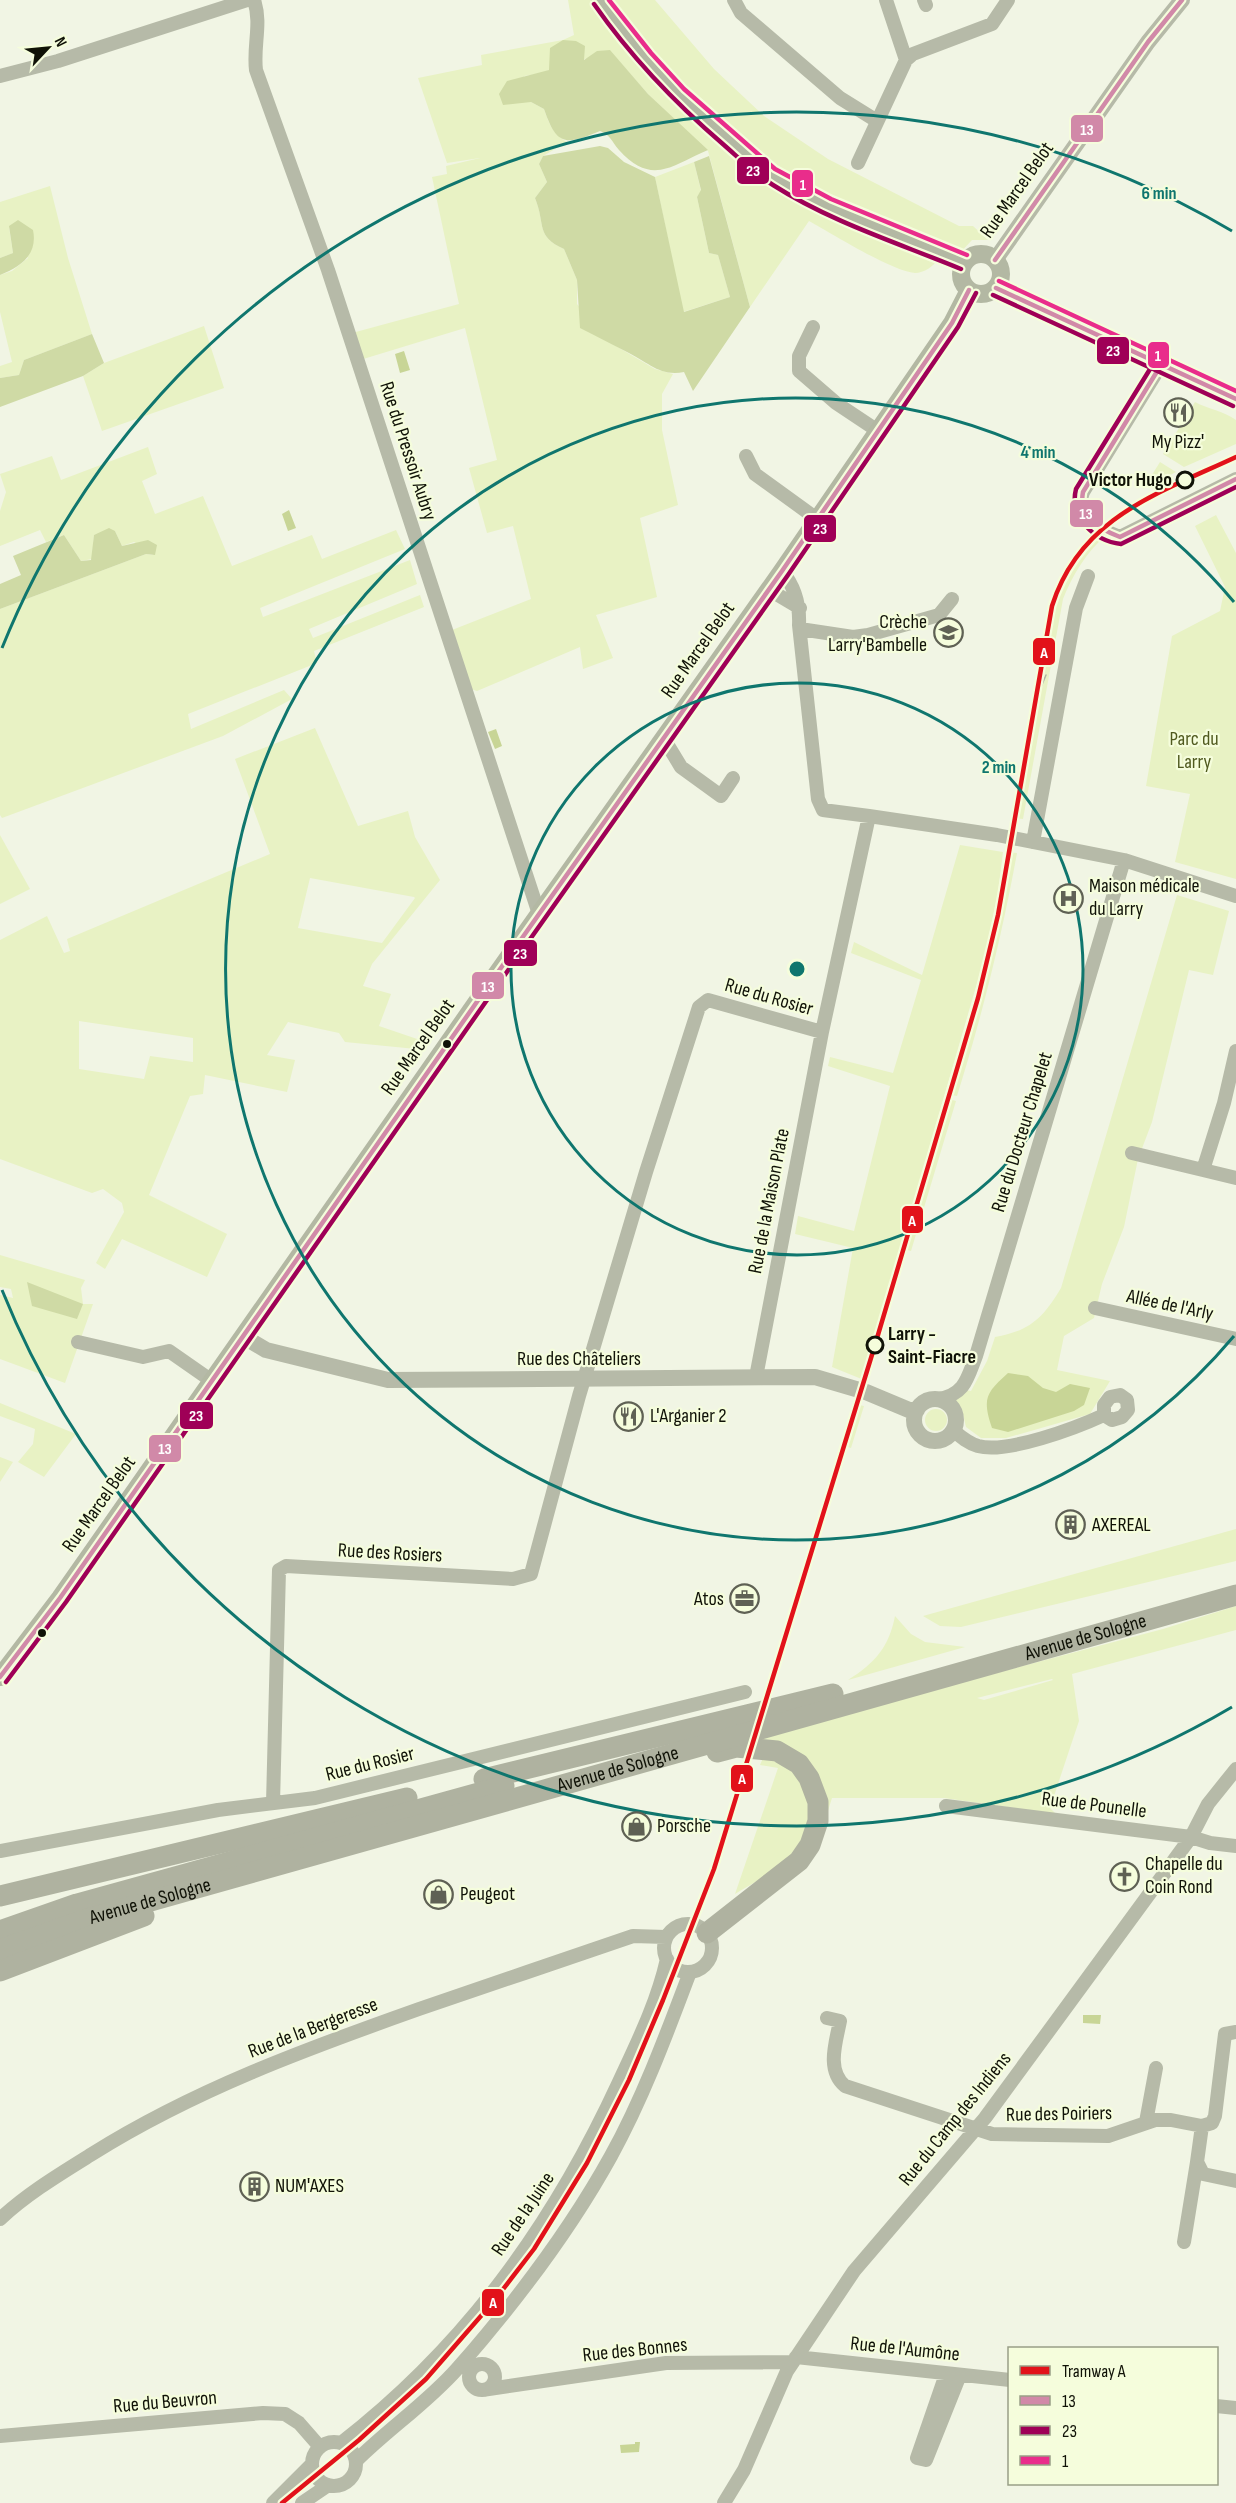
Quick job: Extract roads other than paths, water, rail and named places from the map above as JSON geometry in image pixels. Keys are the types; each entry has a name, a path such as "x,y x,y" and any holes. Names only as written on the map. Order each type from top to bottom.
{"main road":[{"path":"600,0 621,31 667,83 716,129 782,183 814,199 964,262"},
{"path":"996,288 1001,276 995,260 982,254 969,257 964,262 962,280 969,290 980,294 996,288 1236,399"},
{"name":"Rue Marcel Belot","path":"0,1677 60,1598 538,914 782,571 952,323 969,290"},
{"name":"Avenue de Sologne","path":"0,1931 89,1901 1236,1580"},
{"name":"Avenue de Sologne","path":"0,1950 87,1919 271,1869 488,1805 1236,1594"},
{"path":"0,1896 851,1689"},
{"path":"488,1805 736,1747 777,1751 799,1764 809,1778 818,1802 818,1821 810,1845 799,1861 707,1933"},
{"path":"0,1910 101,1876 176,1855"},
{"path":"0,1971 271,1869"}],"street":[{"path":"0,76 247,0"},
{"name":"Rue du Pressoir Aubry","path":"254,0 259,19 256,69 328,270 538,914"},
{"path":"734,0 741,13 840,98 877,121"},
{"path":"887,0 906,60"},
{"path":"858,162 906,60 914,54 992,24 1008,0"},
{"name":"Rue Marcel Belot","path":"995,260 1148,42 1182,0"},
{"path":"813,327 799,356 799,371 836,403 878,431"},
{"path":"1161,365 1083,492 1080,504 1083,512 1102,529 1120,537 1236,479"},
{"path":"746,456 755,474 817,519"},
{"path":"782,571 791,582 800,609 800,629 818,799 823,810 1033,842 1124,860 1236,896"},
{"path":"1033,842 1074,619 1088,576"},
{"path":"768,589 800,609"},
{"path":"800,629 854,637 868,636 939,615 952,599"},
{"path":"664,739 681,767 721,796 733,778"},
{"name":"Rue du Rosier","path":"584,1380 646,1172 699,1007 708,1000 822,1032 869,816"},
{"name":"Rue du Docteur Chapelet","path":"939,1399 950,1397 964,1385 976,1356 1124,860"},
{"name":"Rue de la Maison Plate","path":"756,1377 822,1032"},
{"path":"1203,1170 1224,1103 1236,1051"},
{"path":"1132,1153 1236,1178"},
{"name":"Allée de l'Arly","path":"1095,1308 1236,1339"},
{"name":"Rue des Châteliers","path":"244,1337 266,1350 388,1380 815,1377 866,1392 909,1410 917,1410"},
{"path":"78,1342 143,1357 169,1351 212,1381"},
{"name":"Rue des Rosiers","path":"273,1803 279,1570 286,1566 513,1579 531,1574 584,1380"},
{"path":"939,1399 951,1405 955,1411 956,1425 954,1431 939,1441 923,1437 914,1423 917,1410 926,1401 939,1399"},
{"path":"954,1431 967,1441 990,1448 1019,1444 1083,1425 1104,1415"},
{"name":"Rue du Rosier","path":"0,1851 218,1810 315,1798 745,1692"},
{"name":"Rue du Camp des Indiens","path":"724,2503 744,2470 794,2360 854,2271 975,2130 1191,1837 1208,1804 1236,1769"},
{"name":"Rue de Pounelle","path":"946,1806 1191,1837 1210,1843 1236,1846"},
{"path":"685,1923 699,1926 707,1933 712,1945 709,1959 704,1966 690,1972 675,1968 667,1959 664,1952 666,1937 671,1930 685,1923"},
{"name":"Rue de la Bergeresse","path":"0,2219 23,2198 128,2131 178,2104 232,2080 346,2035 633,1936 666,1937"},
{"name":"Rue de la Juine","path":"320,2447 327,2443 341,2443 395,2399 449,2345 485,2304 546,2219 600,2124 657,2000 667,1959"},
{"name":"Rue de la Juine","path":"302,2503 327,2486 342,2486 348,2482 356,2469 356,2461 456,2370 507,2308 559,2238 611,2155 654,2062 690,1972"},
{"name":"Rue des Poiriers","path":"827,2018 840,2021 833,2055 838,2080 845,2086 964,2124 975,2130 992,2134 1108,2136 1146,2122 1171,2120 1202,2126"},
{"path":"1184,2242 1202,2126 1212,2123 1215,2116 1225,2034 1236,2032"},
{"path":"1146,2122 1156,2068"},
{"path":"1197,2162 1203,2174 1236,2181"},
{"name":"Rue de l'Aumône","path":"794,2360 1008,2380"},
{"name":"Rue des Bonnes","path":"482,2390 666,2363 794,2360"},
{"path":"953,2374 926,2460 917,2458 953,2374"},
{"path":"1218,2406 1236,2408"},
{"name":"Rue du Beuvron","path":"0,2436 285,2414 299,2423 320,2447"},
{"path":"341,2443 349,2448 356,2461"},
{"path":"320,2447 313,2457 312,2464 315,2476 327,2486"},
{"path":"273,2503 312,2464"}],"tram line":[{"name":"A","path":"282,2503 359,2440 426,2379 494,2301 534,2249 587,2163 629,2080 714,1869 875,1345 978,998 998,915 1052,606 1065,576 1082,550 1102,529 1151,496 1236,457"},
{"path":"1036,699 1046,675"}],"place":[{"name":"My Pizz'","path":"1178,412"},
{"name":"Victor Hugo","path":"1185,480"},
{"name":"Crèche Larry'Bambelle","path":"948,633"},
{"name":"Maison médicale du Larry","path":"1068,898"},
{"name":"Larry - Saint-Fiacre","path":"875,1345"},
{"name":"L'Arganier 2","path":"629,1416"},
{"name":"AXEREAL","path":"1071,1525"},
{"name":"Atos","path":"745,1599"},
{"name":"Porsche","path":"636,1826"},
{"name":"Chapelle du Coin Rond","path":"1124,1876"},
{"name":"Peugeot","path":"439,1894"},
{"name":"NUM'AXES","path":"254,2186"}],"park label":[{"name":"Parc du Larry","path":"1194,750"}]}
